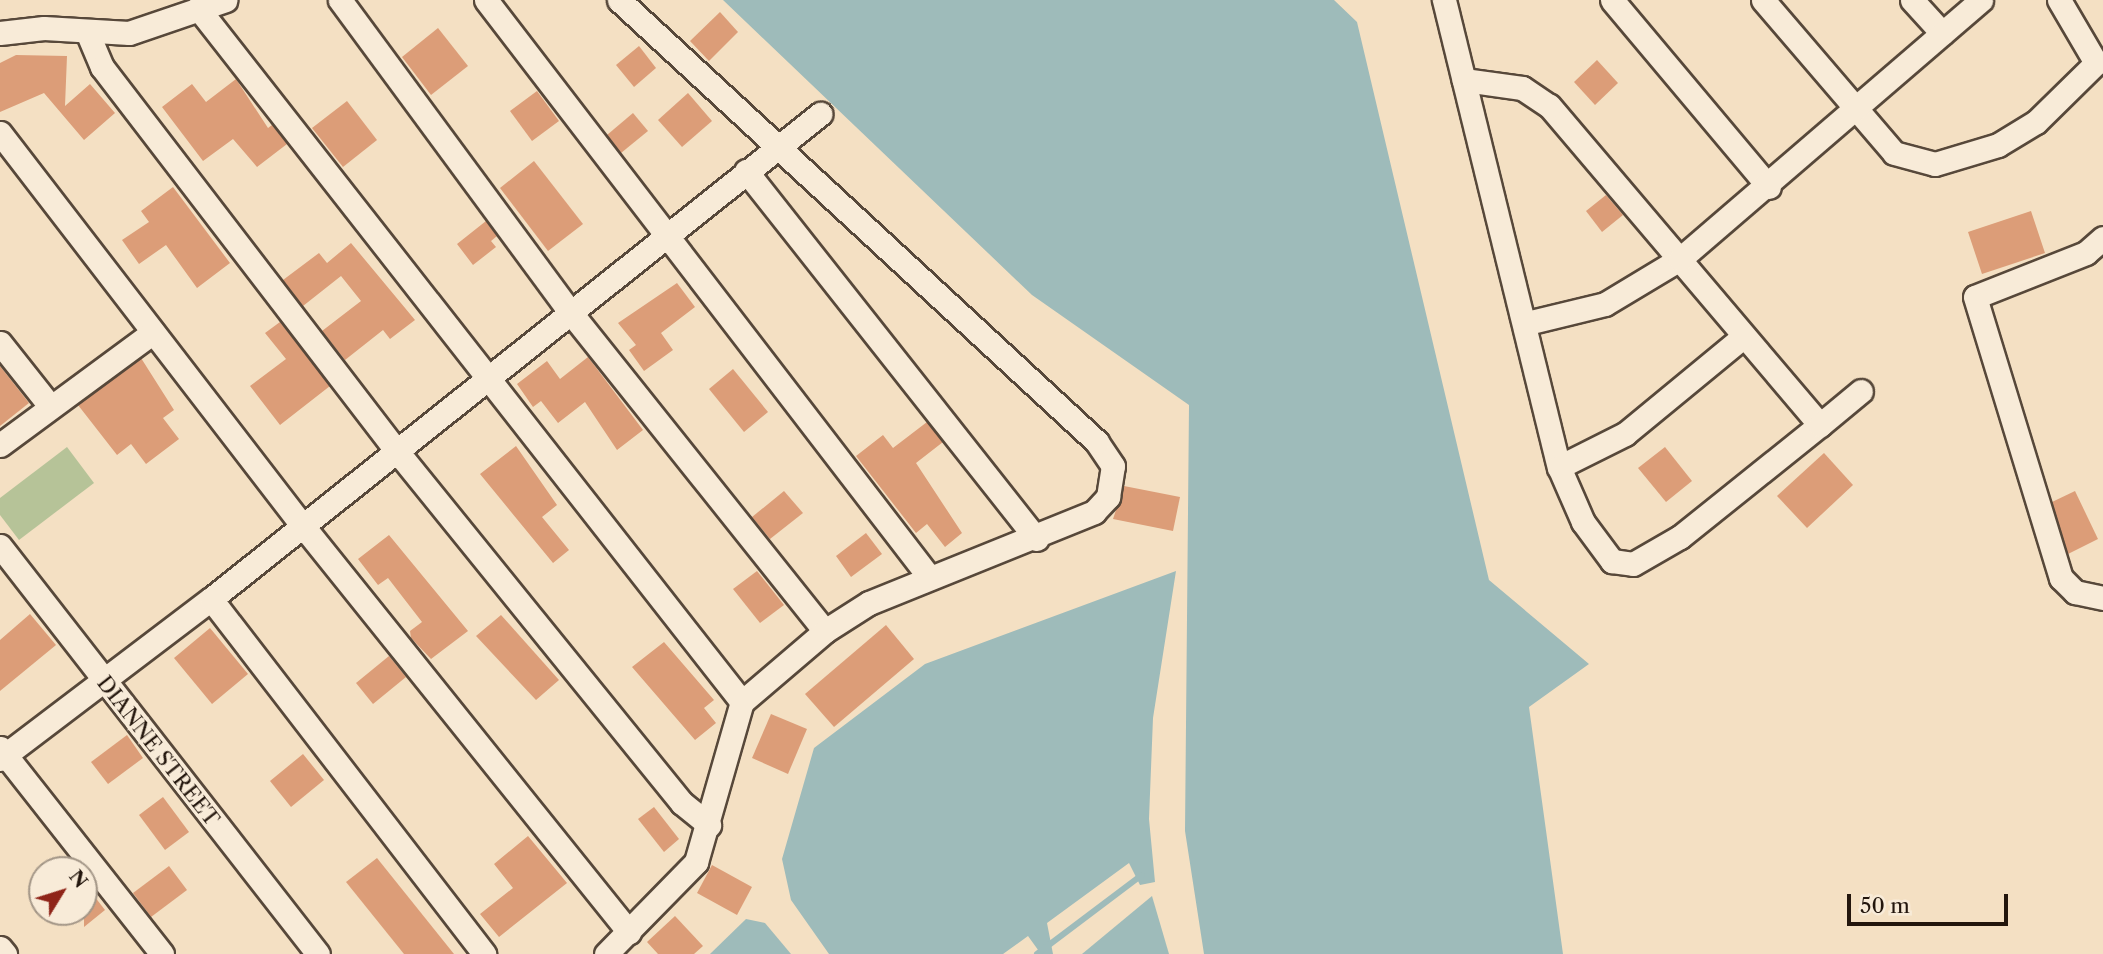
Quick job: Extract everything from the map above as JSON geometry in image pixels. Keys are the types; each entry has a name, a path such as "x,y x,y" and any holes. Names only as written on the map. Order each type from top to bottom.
{"street":[{"path":"0,33 44,28 88,34 129,33 226,0"},
{"path":"340,0 571,313 825,631"},
{"path":"486,0 929,577"},
{"path":"606,954 685,878 709,825 742,702 825,631 869,603 929,577 1037,539 1101,507 1112,485 1110,456 619,0"},
{"path":"1444,0 1527,323 1559,467 1583,522 1612,561 1633,564 1680,537 1861,391"},
{"path":"1612,0 1769,187"},
{"path":"1763,0 1894,153 1935,164 1998,145 2036,122 2096,63 2059,0"},
{"path":"1912,0 1942,33"},
{"path":"1527,323 1605,304 1680,259 1769,187 1856,107 1981,0"},
{"path":"198,8 484,380 742,702"},
{"path":"88,34 102,67 396,450 682,803 709,825"},
{"path":"1464,80 1522,88 1549,106 1820,425"},
{"path":"162,954 2,754 211,600 820,114"},
{"path":"0,133 303,526 629,932"},
{"path":"746,171 1037,539"},
{"path":"2103,238 2086,253 1975,297 2061,578 2075,592 2103,598"},
{"path":"0,445 153,332"},
{"path":"1559,467 1625,435 1744,336"},
{"path":"0,343 50,406"},
{"name":"DIANNE STREET","path":"0,546 102,681 318,954"},
{"path":"211,600 484,954"},
{"path":"0,948 5,954"}],"green space":[{"path":"67,447 94,483 19,540 0,515 0,498"}],"water":[{"path":"723,0 1334,0 1357,22 1489,580 1589,664 1529,707 1563,954 1204,954 1185,831 1189,405 1032,295"},
{"path":"1176,571 1153,718 1149,819 1155,882 1140,885 1129,863 1047,923 1053,954 1041,954 1028,936 1003,954 829,954 791,900 782,859 814,748 925,664"},
{"path":"1152,896 1169,954 1082,954"},
{"path":"746,919 765,923 791,954 710,954"}],"building":[{"path":"720,12 738,32 709,61 690,41"},
{"path":"438,28 468,66 431,95 402,57"},
{"path":"639,46 656,68 634,87 616,65"},
{"path":"16,55 67,56 65,106 90,84 115,113 84,140 44,93 0,112 0,63"},
{"path":"1597,60 1618,83 1595,105 1574,82"},
{"path":"236,79 268,128 272,125 287,144 257,167 233,139 203,161 162,107 192,84 206,102"},
{"path":"537,91 559,121 532,141 510,111"},
{"path":"688,93 712,121 682,147 658,120"},
{"path":"347,101 377,140 343,167 312,128"},
{"path":"633,113 648,131 621,153 607,135"},
{"path":"534,161 583,224 548,251 500,188"},
{"path":"173,187 230,263 197,288 166,245 139,264 122,240 149,222 141,211"},
{"path":"1606,195 1623,215 1602,232 1586,211"},
{"path":"2031,211 2045,253 1982,274 1968,232"},
{"path":"486,221 497,236 491,241 496,247 473,265 457,244"},
{"path":"351,243 415,320 390,339 383,330 345,360 322,331 361,301 341,276 303,306 283,280 319,253 327,263"},
{"path":"677,283 695,307 661,333 673,350 644,371 629,350 636,345 618,323"},
{"path":"280,322 330,386 280,425 250,386 286,359 265,333"},
{"path":"588,357 643,430 617,450 585,402 558,423 541,401 533,407 517,384 547,361 560,379"},
{"path":"141,358 174,410 163,418 179,439 146,464 131,444 117,455 78,405"},
{"path":"0,366 29,403 0,426"},
{"path":"733,369 768,412 744,432 709,389"},
{"path":"927,422 943,442 916,463 962,533 945,547 927,524 916,533 856,456 883,435 893,448"},
{"path":"516,446 557,505 542,517 569,550 553,563 480,474"},
{"path":"1665,447 1692,481 1666,502 1638,468"},
{"path":"1824,453 1853,485 1807,528 1777,496"},
{"path":"1124,486 1180,497 1173,531 1113,519"},
{"path":"784,491 803,513 770,539 752,517"},
{"path":"2075,491 2098,539 2068,554 2052,502"},
{"path":"866,533 882,554 851,577 836,556"},
{"path":"389,535 468,631 431,659 411,638 410,631 422,622 388,578 378,585 358,559"},
{"path":"757,571 784,605 760,623 733,589"},
{"path":"30,614 56,645 0,691 0,640"},
{"path":"501,615 559,680 536,700 476,636"},
{"path":"886,625 914,659 834,727 805,694"},
{"path":"210,628 248,674 212,704 174,658"},
{"path":"664,642 714,700 704,708 716,723 695,740 632,667"},
{"path":"389,656 406,677 373,704 356,683"},
{"path":"771,714 807,729 788,774 752,758"},
{"path":"127,735 143,758 108,784 91,762"},
{"path":"303,754 324,780 291,807 270,781"},
{"path":"163,797 189,832 165,850 139,815"},
{"path":"654,807 679,839 664,852 638,819"},
{"path":"528,836 567,883 499,937 480,914 513,888 494,864"},
{"path":"377,858 454,954 404,954 346,882"},
{"path":"712,865 752,887 737,915 697,893"},
{"path":"169,866 187,890 151,917 133,893"},
{"path":"98,901 105,910 98,916"},
{"path":"675,916 703,946 694,954 658,954 647,942"}],"waterway":[{"path":"1037,954 1142,875"}]}
